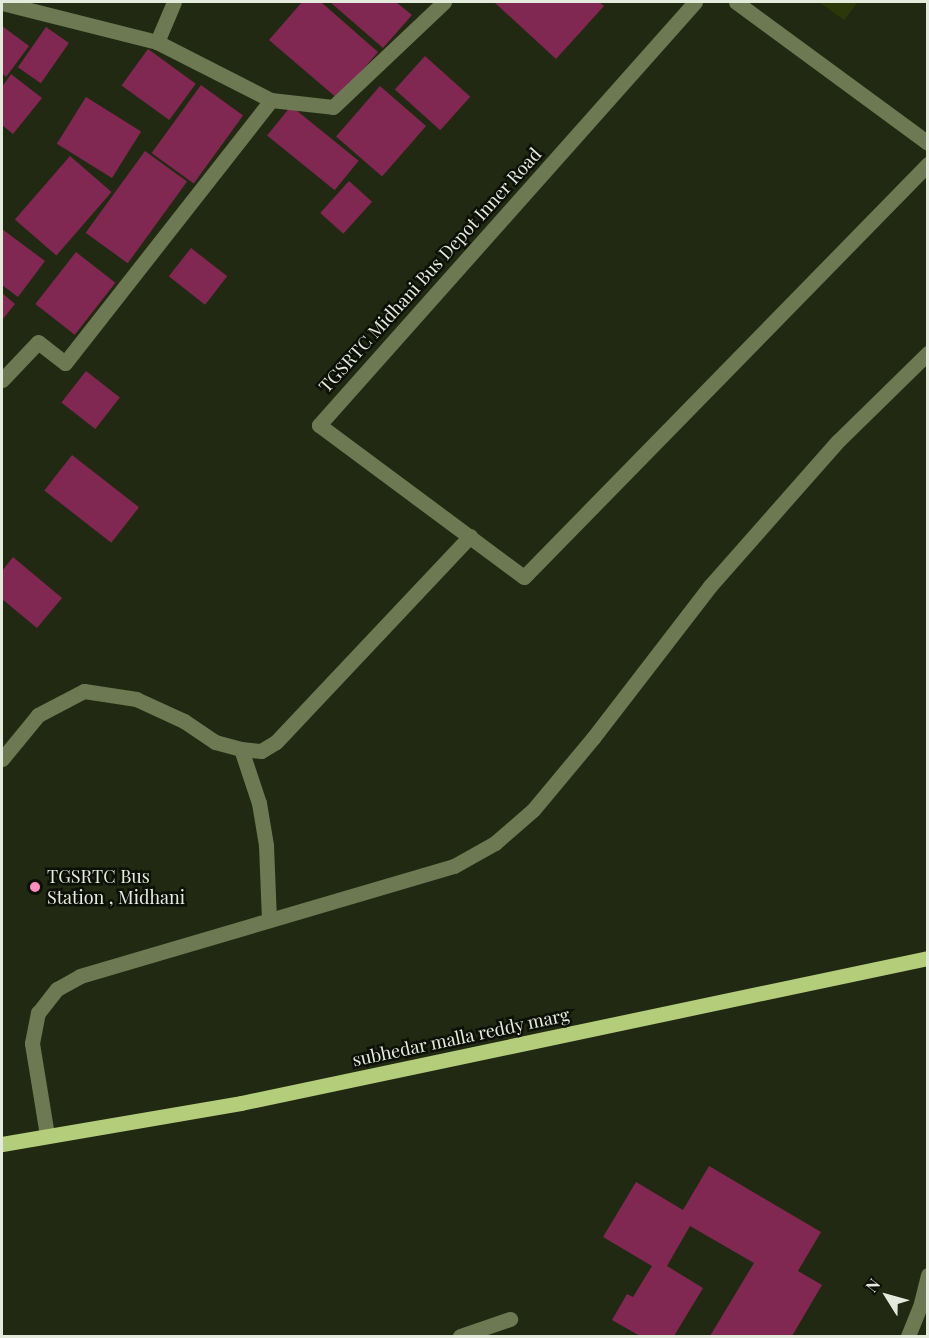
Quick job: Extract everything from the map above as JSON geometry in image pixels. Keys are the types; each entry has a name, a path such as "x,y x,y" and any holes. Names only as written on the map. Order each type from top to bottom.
{"main road":[{"name":"subhedar malla reddy marg","path":"2,1144 241,1103 927,958"}],"street":[{"path":"157,42 174,2"},
{"path":"2,3 157,42 271,100 333,107 444,2"},
{"name":"TGSRTC Midhani Bus Depot Inner Road","path":"695,2 318,425 524,578 927,164"},
{"path":"736,2 927,143"},
{"path":"2,380 38,342 65,363 271,100"},
{"path":"47,1135 32,1043 38,1013 57,989 80,976 454,866 495,843 533,810 710,586 838,441 927,353"},
{"path":"2,759 38,716 84,691 136,699 183,721 215,742 241,749 261,751 276,742 470,536"},
{"path":"241,749 259,803 266,844 269,920"},
{"path":"908,1336 920,1307 927,1275"},
{"path":"460,1336 510,1319"}],"green space":[{"path":"819,2 858,2 844,20"}],"building":[{"path":"302,2 321,2 378,52 338,99 269,40"},
{"path":"330,2 396,2 412,15 383,48"},
{"path":"494,2 599,2 604,6 556,59"},
{"path":"2,26 29,46 6,77 2,73"},
{"path":"46,27 69,43 41,83 18,67"},
{"path":"148,49 196,84 169,120 122,85"},
{"path":"425,56 470,97 440,130 395,89"},
{"path":"11,74 42,98 13,134 2,125 2,87"},
{"path":"201,85 243,116 194,184 152,153"},
{"path":"380,86 426,126 382,177 336,137"},
{"path":"86,97 141,131 112,178 57,144"},
{"path":"291,106 359,161 335,190 267,136"},
{"path":"145,151 187,182 128,263 86,233"},
{"path":"70,156 112,192 56,255 15,219"},
{"path":"349,181 372,202 343,234 320,213"},
{"path":"2,229 45,261 18,297 2,285"},
{"path":"191,248 227,276 205,305 169,276"},
{"path":"76,252 115,283 75,335 35,304"},
{"path":"2,293 15,304 2,320"},
{"path":"86,371 120,397 95,429 61,403"},
{"path":"72,455 139,507 111,543 44,490"},
{"path":"13,557 62,598 37,628 2,599 2,571"},
{"path":"709,1166 821,1232 798,1271 822,1285 792,1336 710,1336 754,1263 690,1226 667,1266 703,1288 674,1336 640,1336 612,1320 627,1294 633,1297 652,1266 603,1237 636,1182 683,1210"}],"place":[{"name":"TGSRTC Bus Station , Midhani","path":"35,887"}]}
